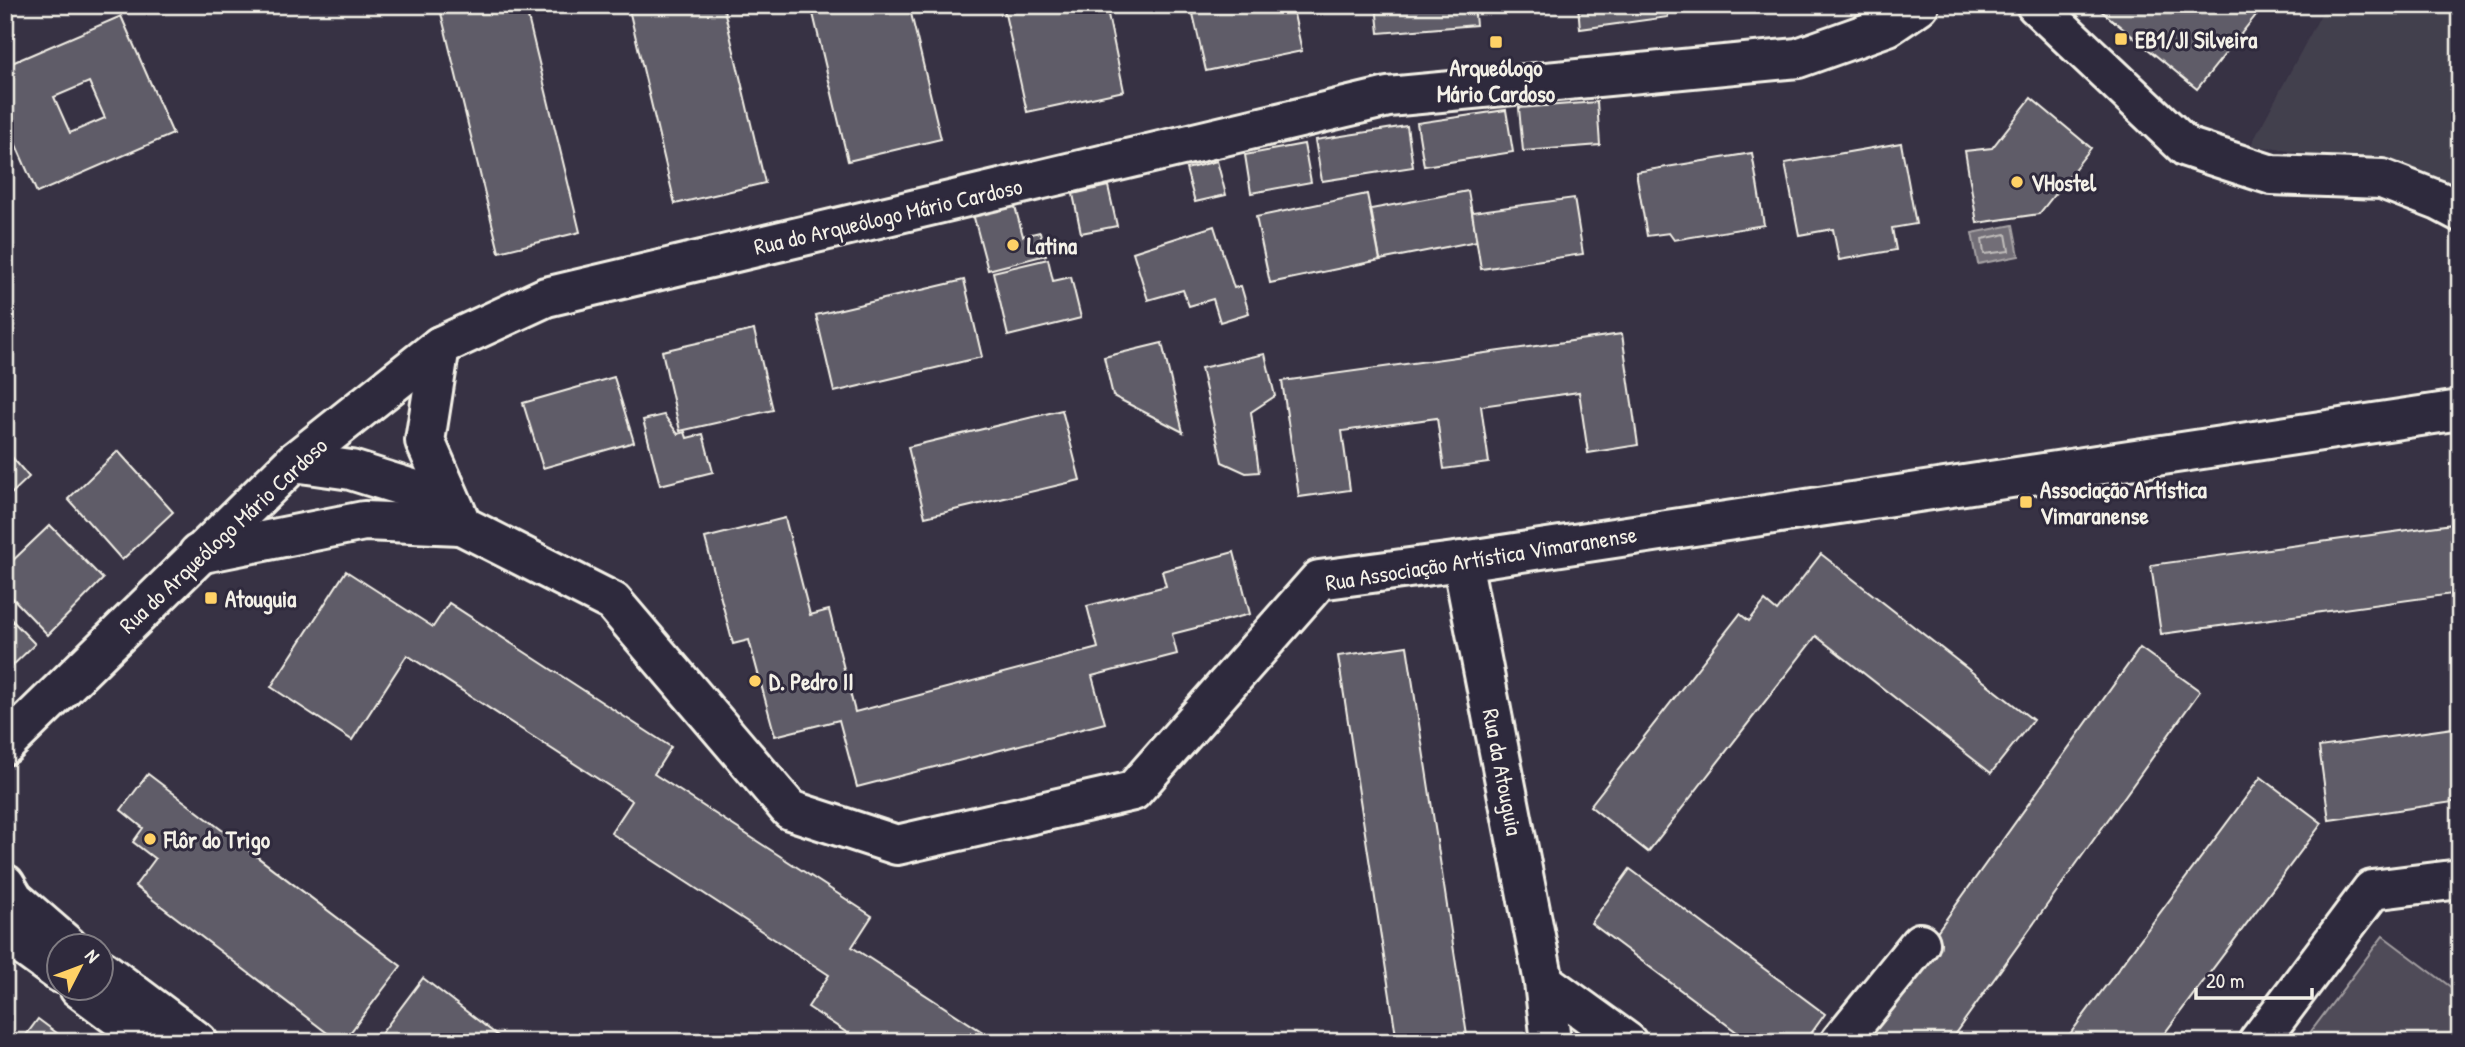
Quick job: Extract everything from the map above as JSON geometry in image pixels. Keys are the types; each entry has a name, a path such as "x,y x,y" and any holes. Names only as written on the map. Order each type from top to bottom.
{"street":[{"name":"Rua do Arqueólogo Mário Cardoso","path":"5,745 294,461 440,346 546,297 1388,97 1798,58 1888,26 1919,5"},
{"path":"2036,5 2186,147 2272,175 2382,179 2460,212"},
{"path":"440,346 425,441 461,525"},
{"name":"Rua Associação Artística Vimaranense","path":"294,461 351,470 412,489 461,525 613,602 790,810 897,845 1133,791 1318,580 1461,561 2460,410"},
{"path":"294,461 331,500 364,521"},
{"name":"Rua Associação Artística Vimaranense","path":"198,554 364,521 461,525"},
{"name":"Rua da Atouguia","path":"1461,561 1544,982 1551,1042"},
{"path":"2258,1042 2372,890 2460,879"},
{"path":"5,884 14,899 52,932"},
{"path":"5,933 46,963"},
{"path":"1840,1042 1920,943"},
{"path":"116,980 198,1042"},
{"path":"1544,982 1627,1042"},
{"path":"98,1002 151,1042"}],"shaded area":[{"path":"2326,5 2460,5 2460,193 2381,165 2251,145"},
{"path":"2383,936 2460,994 2460,1030 2451,1042 2303,1042"}],"water":[{"path":"2013,225 2019,256 1978,264 1972,233"}],"building":[{"path":"439,5 525,5 580,232 499,252"},
{"path":"628,5 723,5 765,183 675,204"},
{"path":"811,5 909,5 941,139 848,161"},
{"path":"1003,5 1106,5 1124,91 1027,112"},
{"path":"1191,5 1292,5 1302,51 1206,71"},
{"path":"1376,5 1474,5 1476,25 1379,33"},
{"path":"1578,5 1667,5 1668,17 1580,29"},
{"path":"2094,5 2264,5 2197,89"},
{"path":"121,16 173,134 37,193 5,120 5,66","holes":["89,82 105,118 70,133 54,97"]},
{"name":"VHostel","path":"2031,98 2091,148 2039,214 1977,223 1965,151 1992,148"},
{"path":"1597,102 1600,145 1523,151 1519,108"},
{"path":"1506,110 1513,152 1424,166 1417,123"},
{"path":"1407,126 1413,167 1322,181 1315,140"},
{"path":"1901,143 1916,224 1892,228 1896,250 1839,260 1833,229 1799,235 1785,163"},
{"path":"1304,144 1311,182 1251,193 1245,155"},
{"path":"1752,153 1764,225 1674,240 1669,233 1647,236 1636,172"},
{"path":"1217,161 1226,195 1195,202 1186,169"},
{"path":"1108,186 1117,226 1081,233 1073,194"},
{"path":"1468,191 1477,241 1380,260 1371,209"},
{"path":"1367,194 1380,260 1270,283 1256,217"},
{"path":"1574,198 1583,254 1481,269 1472,212"},
{"name":"Latina","path":"1014,203 1023,236 1040,232 1046,255 988,270 973,214"},
{"path":"1214,226 1234,288 1241,286 1249,313 1220,322 1213,299 1189,306 1183,290 1148,300 1133,252"},
{"path":"1048,259 1053,281 1071,277 1081,318 1008,336 993,272"},
{"path":"964,280 982,357 834,392 816,315"},
{"path":"754,330 773,410 680,431 662,351"},
{"path":"1622,334 1638,445 1588,453 1579,392 1481,406 1489,463 1444,469 1437,418 1342,431 1350,490 1299,497 1282,381"},
{"path":"1162,343 1183,432 1113,396 1104,357"},
{"path":"1265,354 1275,396 1251,412 1259,472 1246,473 1222,462 1201,368"},
{"path":"614,377 634,442 543,468 523,403"},
{"path":"1062,410 1080,480 925,517 908,447"},
{"path":"664,415 678,434 685,432 687,438 703,434 713,472 660,485 643,420"},
{"path":"5,449 29,477 5,500"},
{"path":"118,451 173,512 122,560 68,499"},
{"path":"785,518 810,615 829,610 855,712 1098,648 1087,606 1166,586 1162,571 1234,552 1250,614 1172,634 1177,654 1092,676 1105,723 857,787 839,720 775,736 749,640 733,644 705,538"},
{"path":"2460,523 2460,593 2161,634 2151,565"},
{"path":"50,525 103,579 48,635 5,590 5,568"},
{"path":"1821,554 2033,720 1991,773 1816,636 1648,852 1590,806 1740,614 1749,621 1765,601 1777,611"},
{"path":"346,571 433,627 449,603 671,747 654,774 872,916 852,947 998,1042 861,1042 808,1007 829,975 611,833 632,801 407,655 352,740 271,687"},
{"path":"5,613 35,644 5,673"},
{"path":"1407,646 1468,1042 1397,1042 1338,656"},
{"path":"2140,648 2200,691 1949,1042 1858,1042"},
{"path":"2460,727 2460,801 2329,820 2319,747"},
{"path":"148,774 401,966 343,1042 339,1042 135,886 155,859 133,842 143,828 121,810"},
{"path":"2261,777 2322,823 2158,1042 2064,1042"},
{"path":"1630,869 1825,1014 1805,1042 1750,1042 1591,923"},
{"path":"423,978 506,1042 375,1042"},
{"path":"38,1019 69,1042 21,1042"}],"place":[{"name":"EB1/JI Silveira","path":"2121,39"},
{"name":"Arqueólogo Mário Cardoso","path":"1496,42"},
{"name":"VHostel","path":"2017,182"},
{"name":"Latina","path":"1013,245"},
{"name":"Associação Artística Vimaranense","path":"2026,502"},
{"name":"Atouguia","path":"211,598"},
{"name":"D. Pedro II","path":"755,681"},
{"name":"Flôr do Trigo","path":"150,839"}]}
